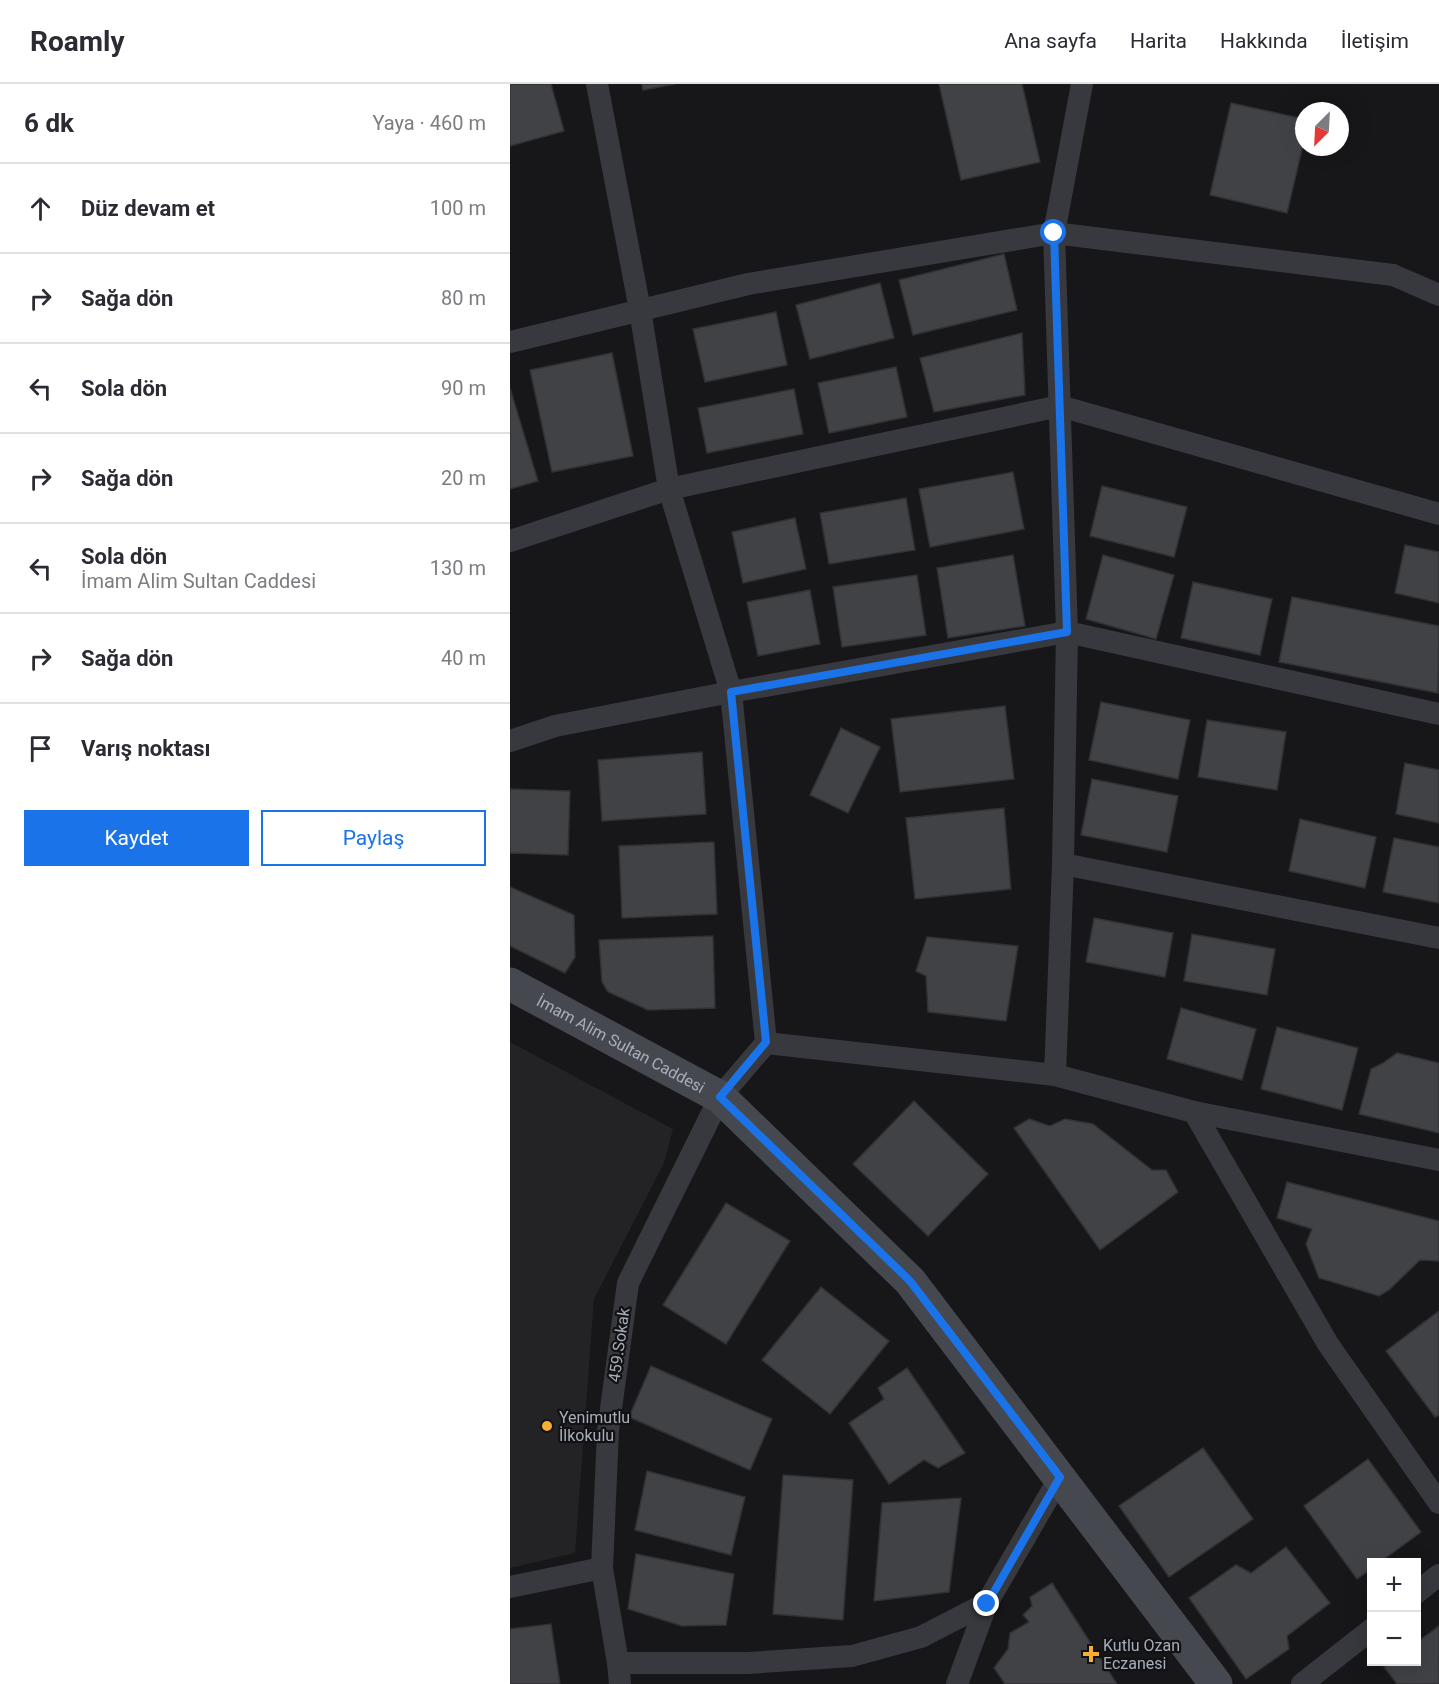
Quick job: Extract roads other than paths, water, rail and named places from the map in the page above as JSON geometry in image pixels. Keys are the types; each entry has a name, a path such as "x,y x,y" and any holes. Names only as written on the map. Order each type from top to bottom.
{"street":[{"path":"597,84 640,310 669,489 731,692 766,1042 1055,1075 1194,1112 1439,1160"},
{"path":"1055,1075 1063,864 1067,632 1054,233 1082,84"},
{"path":"510,342 748,284 1054,233 1393,275 1439,295"},
{"path":"510,541 669,489 1060,406 1439,514"},
{"path":"510,741 555,726 1067,632 1439,714"},
{"path":"1063,864 1439,938"},
{"name":"İmam Alim Sultan Caddesi","path":"510,984 720,1097 910,1281 1216,1684"},
{"name":"459.Sokak","path":"619,1674 602,1568 608,1431 627,1283 720,1097 766,1042"},
{"path":"1194,1112 1328,1344 1439,1503"},
{"path":"957,1684 987,1604 1060,1477"},
{"path":"510,1587 602,1568"},
{"path":"1421,1589 1439,1575"},
{"path":"619,1674 748,1662 852,1656 921,1637 987,1604"},
{"path":"1302,1684 1367,1632"}],"place":[{"name":"Yenimutlu İlkokulu","path":"547,1426"},
{"name":"Kutlu Ozan Eczanesi","path":"1091,1654"}]}
